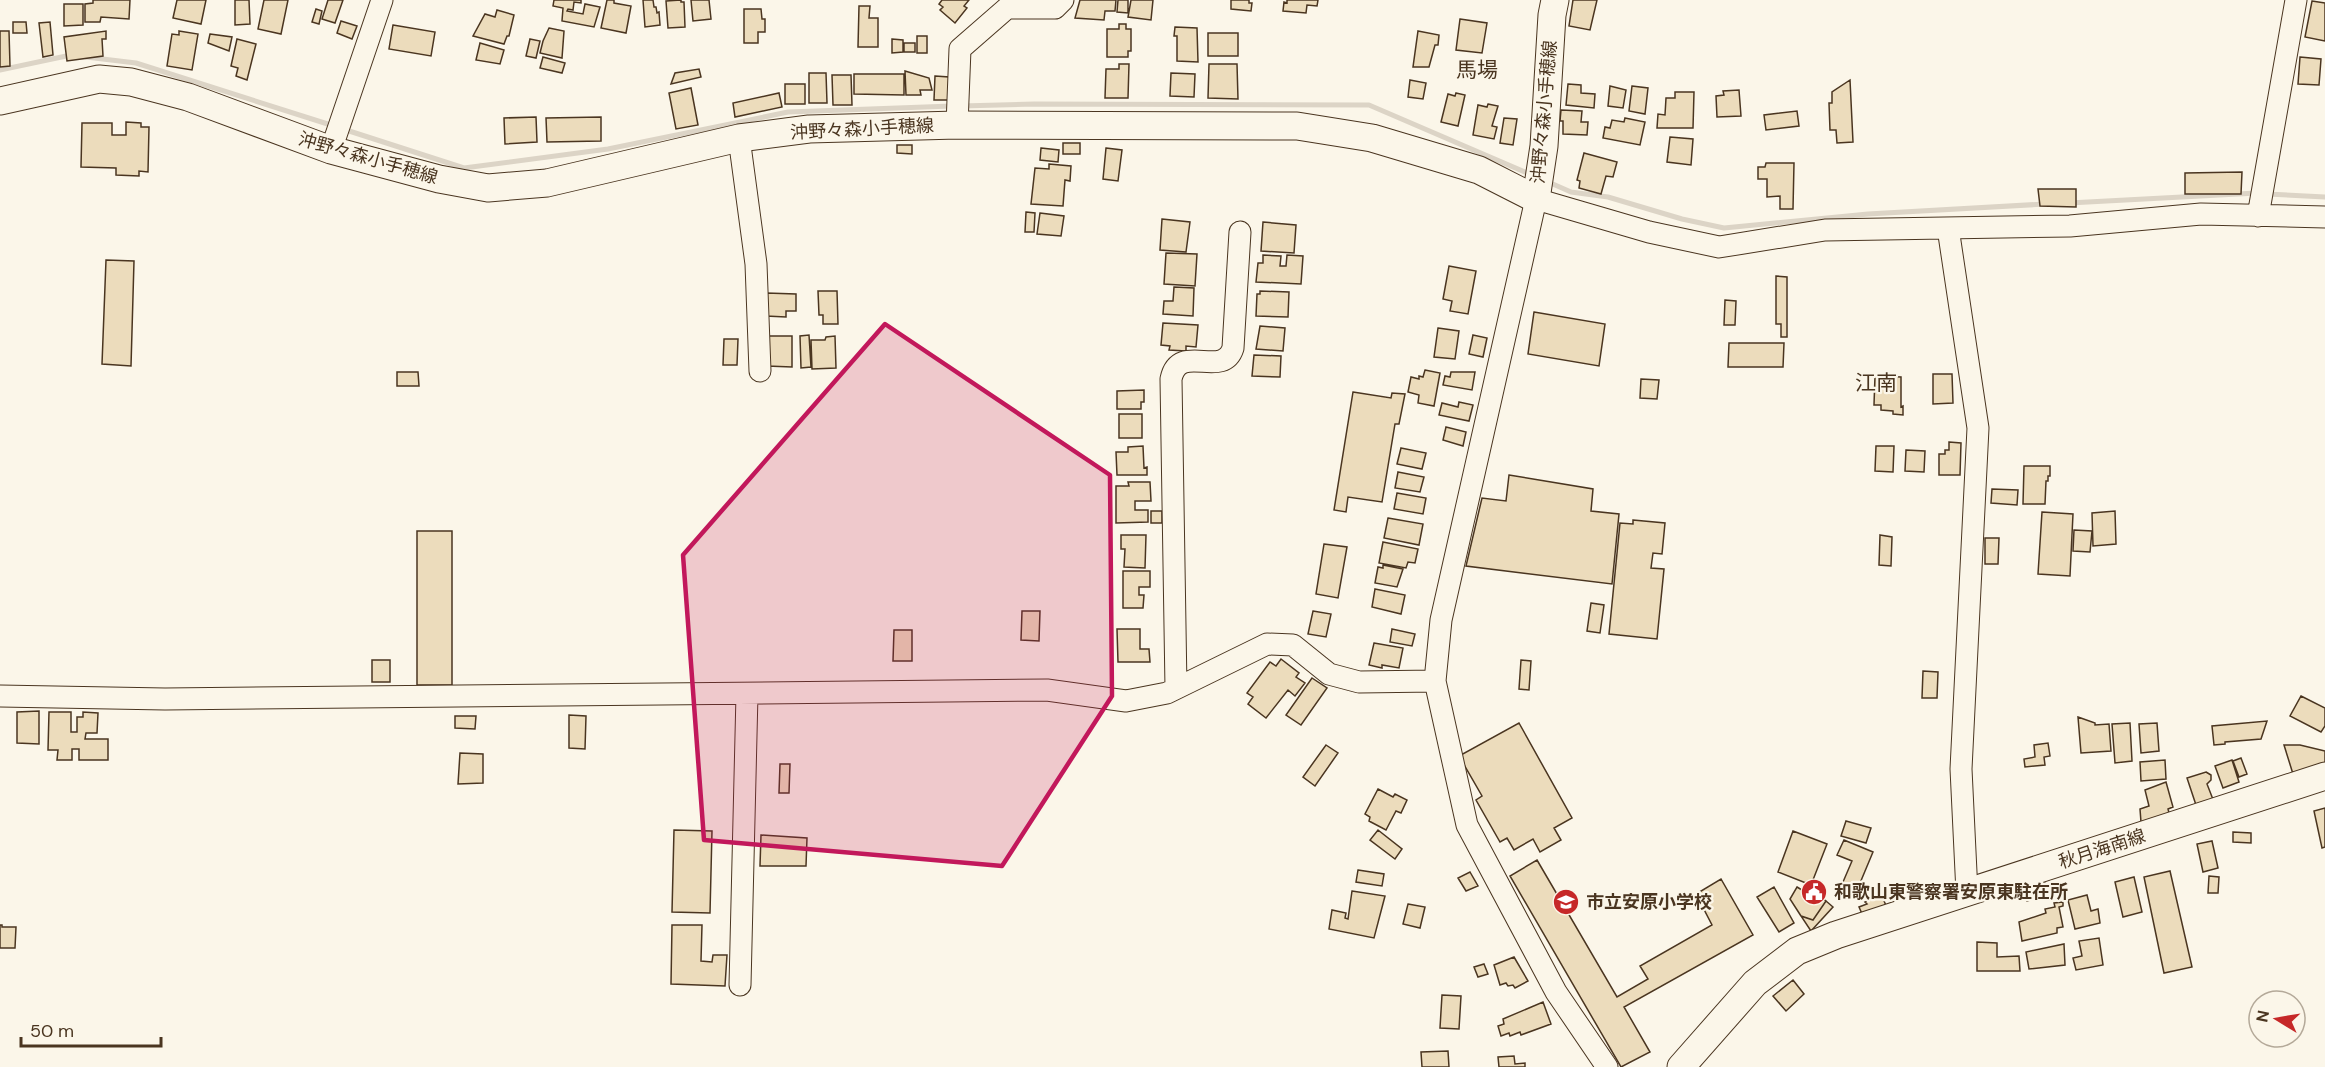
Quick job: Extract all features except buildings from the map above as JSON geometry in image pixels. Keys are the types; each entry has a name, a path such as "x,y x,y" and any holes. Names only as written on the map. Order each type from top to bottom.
{"main road":[{"name":"沖野々森小手穂線","path":"0,101 99,79 131,82 188,97 331,150 439,179 488,188 547,183 739,138 809,129 957,125 1297,126 1383,141 1479,170 1536,199 1544,146 1552,15 1555,0"},
{"name":"秋月海南線","path":"1681,1067 1755,982 1797,951 1836,935 2325,776"}],"street":[{"path":"331,150 382,0"},
{"path":"957,125 960,49 1007,8 1055,8 1064,0"},
{"path":"2258,216 2296,0"},
{"path":"739,138 756,264 760,371"},
{"path":"1607,1067 1556,992 1467,825 1435,681 1441,620 1536,199 1649,232 1719,247 1825,230 2070,226 2201,214 2325,217"},
{"path":"1948,228 1978,428 1961,769 1967,893"},
{"path":"1176,688 1171,379 1173,369 1180,363 1225,361 1231,356 1240,232"},
{"path":"0,696 165,699 1047,690 1126,701 1167,693 1267,644 1293,645 1329,674 1359,682 1435,681"},
{"path":"740,985 747,694"}],"highlighted area":[{"path":"885,324 1110,475 1112,696 1002,866 704,840 683,555"}],"waterway":[{"path":"0,70 71,55"},
{"path":"86,57 136,63 334,126"},
{"path":"961,106 1034,104 1369,105 1532,175"},
{"path":"343,129 464,168 608,149 788,112 952,106"},
{"path":"1546,181 1571,192 1608,197 1682,219 1724,228 1868,214 2045,204"},
{"path":"2069,203 2257,193"},
{"path":"2267,194 2325,197"}],"place":[{"name":"和歌山東警察署安原東駐在所","path":"1814,892"},
{"name":"市立安原小学校","path":"1566,902"}],"district":[{"name":"馬場","path":"1477,70"},
{"name":"江南","path":"1876,383"}]}
